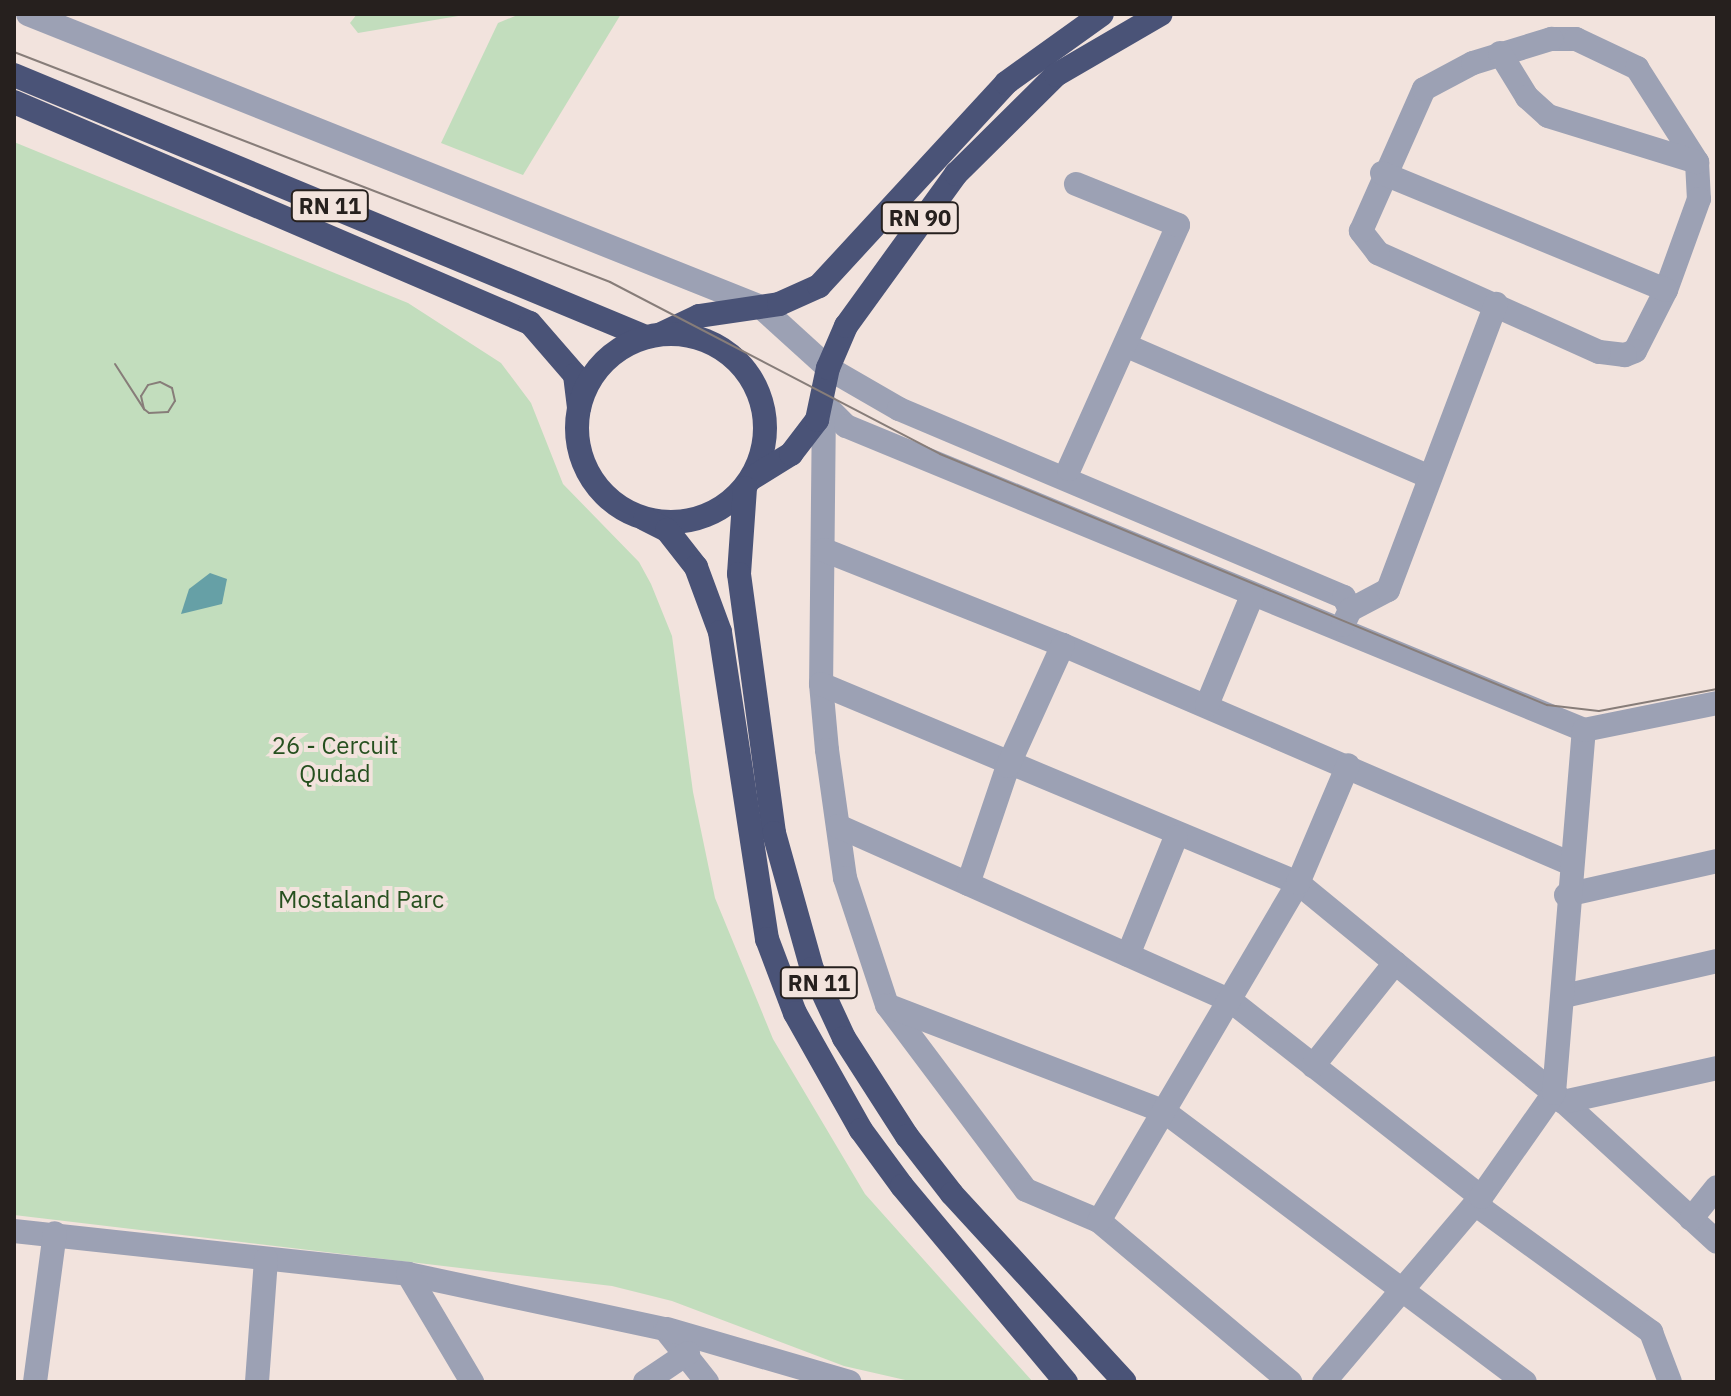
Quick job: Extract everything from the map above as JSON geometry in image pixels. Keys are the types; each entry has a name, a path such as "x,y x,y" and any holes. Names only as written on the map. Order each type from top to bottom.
{"highway":[{"name":"RN 90","path":"654,336 701,315 761,307 819,286 1006,83 1102,14"},
{"name":"RN 90","path":"748,483 795,450 824,404 828,368 887,262 988,138 1056,75 1161,14"},
{"name":"RN 11","path":"14,75 654,336"},
{"name":"RN 11","path":"14,102 530,323 569,366 579,408"},
{"path":"654,336 705,341 742,366 765,420 763,450 748,483 699,519 645,519 598,487 584,462 579,408 603,363 654,336"},
{"name":"RN 11","path":"748,483 739,574 774,833 791,912 812,969 844,1038 907,1136 952,1194 1125,1382"},
{"name":"RN 11","path":"645,519 667,530 696,567 720,632 767,939 795,1013 861,1130 902,1186 1066,1382"}],"street":[{"path":"28,14 761,307 828,368 899,409 1345,612 1584,730 1717,703"},
{"path":"1551,39 1576,39 1615,54 1637,68 1658,95 1697,162 1699,199 1666,290 1635,351 1613,357 1365,243 1366,211 1382,173 1432,81 1500,53 1551,39"},
{"path":"1500,53 1527,97 1548,116 1697,162"},
{"path":"1382,173 1666,290"},
{"path":"1069,469 1127,346 1178,225 1076,184"},
{"path":"694,281 709,296 701,315"},
{"path":"824,404 846,426 1252,596 1345,612 1388,590 1398,556 1496,304"},
{"path":"1127,346 1430,477"},
{"path":"824,404 821,684 845,878 887,1005 1026,1190 1099,1221 1290,1382"},
{"path":"795,450 812,445 824,460"},
{"path":"824,550 1207,705 1569,863"},
{"path":"1207,705 1252,596"},
{"path":"968,884 1008,766 1063,645"},
{"path":"821,684 1176,837 1298,883 1558,1097 1717,1242"},
{"path":"1324,1382 1406,1289 1558,1097 1566,895 1584,730"},
{"path":"1099,1221 1298,883 1348,765"},
{"path":"838,826 1231,1001 1478,1200 1651,1332 1670,1382"},
{"path":"1128,955 1176,837"},
{"path":"1566,895 1717,861"},
{"path":"1564,996 1717,961"},
{"path":"1313,1066 1395,963"},
{"path":"887,1005 1165,1112 1406,1289 1525,1382"},
{"path":"1558,1097 1717,1068"},
{"path":"1691,1219 1717,1187"},
{"path":"14,1231 55,1233 408,1274 665,1329 849,1382"},
{"path":"35,1382 55,1233"},
{"path":"257,1382 266,1259"},
{"path":"408,1274 472,1382"},
{"path":"665,1329 688,1353 707,1382"},
{"path":"645,1382 688,1353"}],"green space":[{"path":"357,14 470,14 358,33 350,23"},
{"path":"520,14 621,14 523,175 441,143 498,23"},
{"name":"Mostaland Parc","path":"14,142 408,303 501,363 531,403 563,484 639,562 672,636 693,792 715,898 773,1039 865,1194 1033,1382 914,1382 844,1366 672,1301 612,1286 14,1215"}],"water":[{"path":"210,573 227,579 222,604 181,614 189,589"}],"tram line":[{"path":"14,52 610,282 940,454 1547,705 1599,711 1717,689"},
{"path":"115,364 144,409 149,413 168,412 175,401 172,388 160,382 148,385 141,396 144,409"}],"park label":[{"name":"26 - Cercuit Qudad","path":"335,760"}]}
